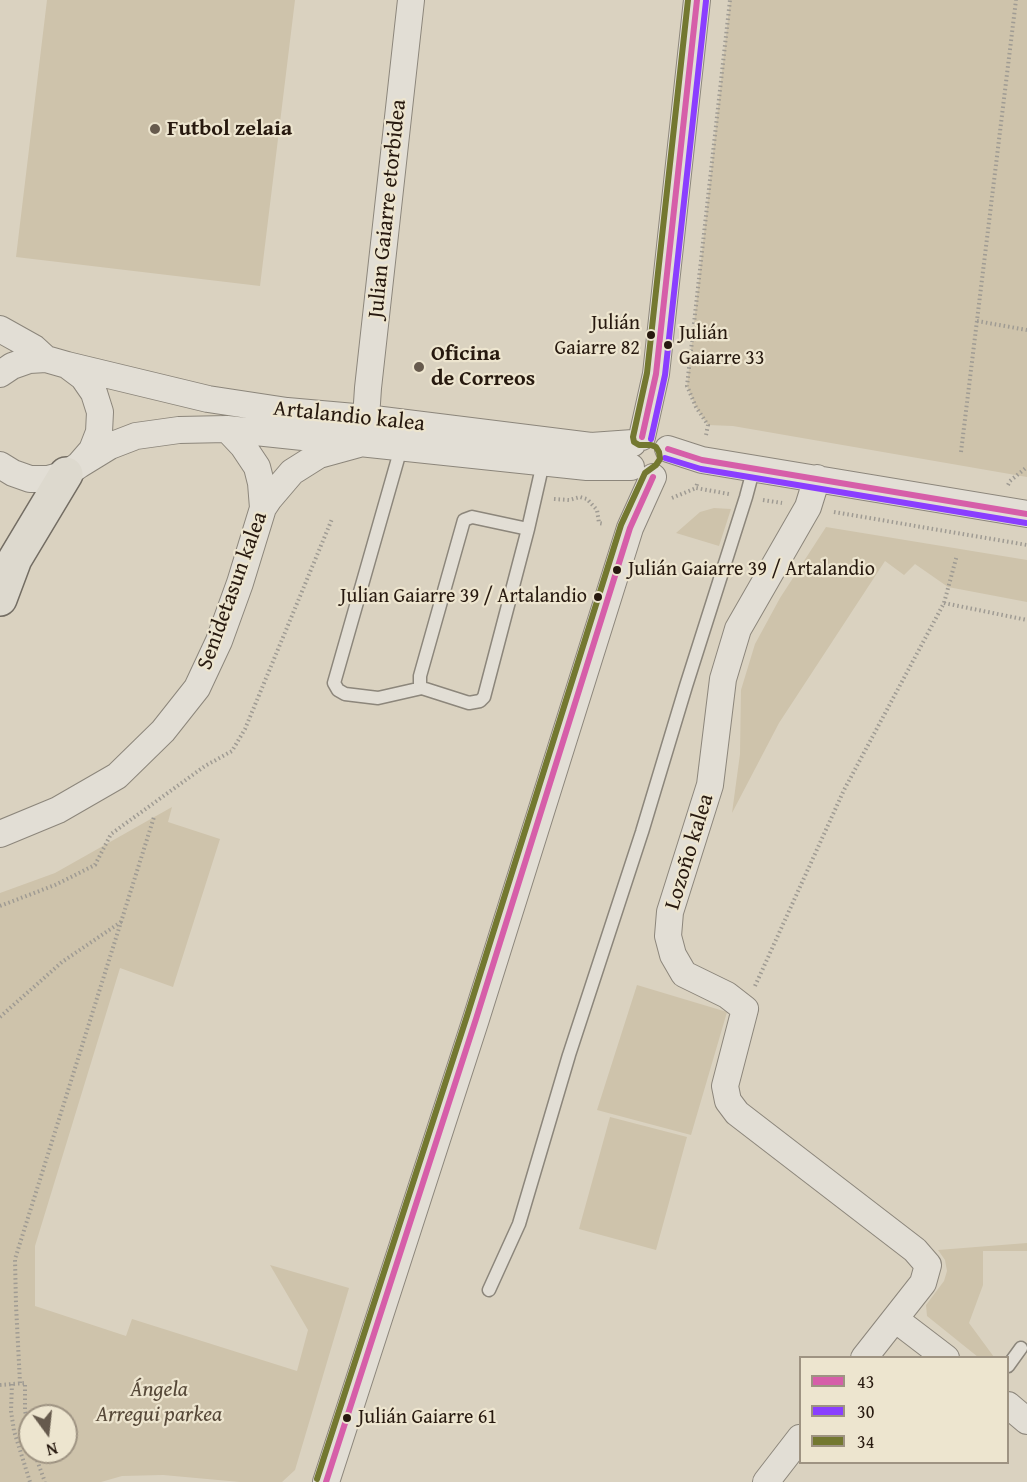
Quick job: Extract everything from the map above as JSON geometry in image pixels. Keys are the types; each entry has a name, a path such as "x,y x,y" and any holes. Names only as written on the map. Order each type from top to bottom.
{"main road":[{"path":"0,599 15,559 73,469"}],"street":[{"name":"Julian Gaiarre etorbidea","path":"366,418 411,0"},
{"path":"326,1482 479,1008 630,528 648,458 697,0"},
{"path":"0,329 83,377 94,393 100,412 99,432 92,450 73,469 48,479 30,479 0,465"},
{"path":"0,374 12,366 29,360 57,362"},
{"name":"Artalandio kalea","path":"57,362 208,399 287,411 366,418 591,446 648,458 702,460 754,467 1027,514"},
{"name":"Artalandio kalea","path":"73,469 110,446 136,436 179,429 227,429 587,468 648,458"},
{"path":"227,429 243,446 257,467 266,503"},
{"name":"Senidetasun kalea","path":"0,834 58,810 117,776 170,722 197,688 219,641 266,503 292,472 319,455 359,444"},
{"name":"Lozoño kalea","path":"745,1009 728,995 684,974 673,956 668,936 670,912 710,785 723,679 738,629 807,507 818,478"},
{"path":"745,1009 725,1086 728,1101 737,1113 915,1250 928,1265 923,1282 866,1356"},
{"path":"895,1319 943,1356"},
{"path":"1009,1406 1027,1421"},
{"path":"766,1482 799,1441"}],"lane":[{"path":"401,448 334,683 345,694 378,698 422,688 469,703 480,701 484,697 543,463"},
{"path":"489,1290 519,1224 569,1055 642,832 754,467"},
{"path":"422,688 420,676 464,520 472,517 528,529"},
{"path":"1009,1365 1021,1348"}],"path":[{"path":"730,0 687,386 696,407 708,425 696,488 1027,545"},
{"path":"961,452 1016,0"},
{"path":"977,321 1027,330"},
{"path":"0,906 56,885 95,865 111,834 205,766 232,751 245,729 332,519"},
{"path":"745,1009 784,918 844,790 944,603 957,555"},
{"path":"944,603 1027,620"},
{"path":"20,1383 15,1259 154,817"},
{"path":"0,1017 62,962 121,921"},
{"path":"0,1385 25,1383 25,1404"},
{"path":"12,1384 11,1411 14,1431 30,1482"},
{"path":"38,1464 45,1482"}],"green space":[{"name":"Futbol zelaia","path":"47,0 295,0 260,286 16,257"},
{"path":"730,0 1027,0 1027,477 733,426 708,425 696,407 687,386"},
{"path":"714,508 731,509 719,546 676,533 700,512"},
{"path":"826,527 1027,560 1027,602 948,587 915,564 904,575 885,561 779,723 732,813 740,754 741,690 755,644 780,598"},
{"name":"Ángela Arregui parkea","path":"172,807 168,822 220,839 173,987 120,968 35,1246 35,1306 126,1336 132,1319 297,1371 308,1330 270,1265 349,1288 295,1470 282,1482 240,1482 163,1475 122,1476 101,1482 0,1482 0,893 55,873"},
{"path":"637,985 727,1012 691,1135 597,1110"},
{"path":"610,1117 687,1137 656,1250 579,1229"},
{"path":"1027,1243 1027,1251 983,1251 983,1285 969,1323 993,1356 977,1356 927,1316 926,1305 944,1281 947,1271 945,1260 938,1250"}],"transit line":[{"name":"34","path":"317,1479 467,1016 621,525 645,473 660,459 656,447 639,445 634,442 633,437 647,373 688,0"},
{"name":"43","path":"642,437 656,374 697,0"},
{"name":"30","path":"651,439 665,375 706,1"},
{"name":"43","path":"668,449 702,460 1027,514"},
{"name":"30","path":"665,458 701,469 1026,523"},
{"name":"43","path":"326,1482 476,1019 630,528 653,477"}],"place":[{"name":"Futbol zelaia","path":"155,129"},
{"name":"Julián Gaiarre 82","path":"651,335"},
{"name":"Julián Gaiarre 33","path":"668,345"},
{"name":"Oficina de Correos","path":"419,367"},
{"name":"Julián Gaiarre 39 / Artalandio","path":"617,570"},
{"name":"Julian Gaiarre 39 / Artalandio","path":"598,597"},
{"name":"Julián Gaiarre 61","path":"347,1418"}]}
